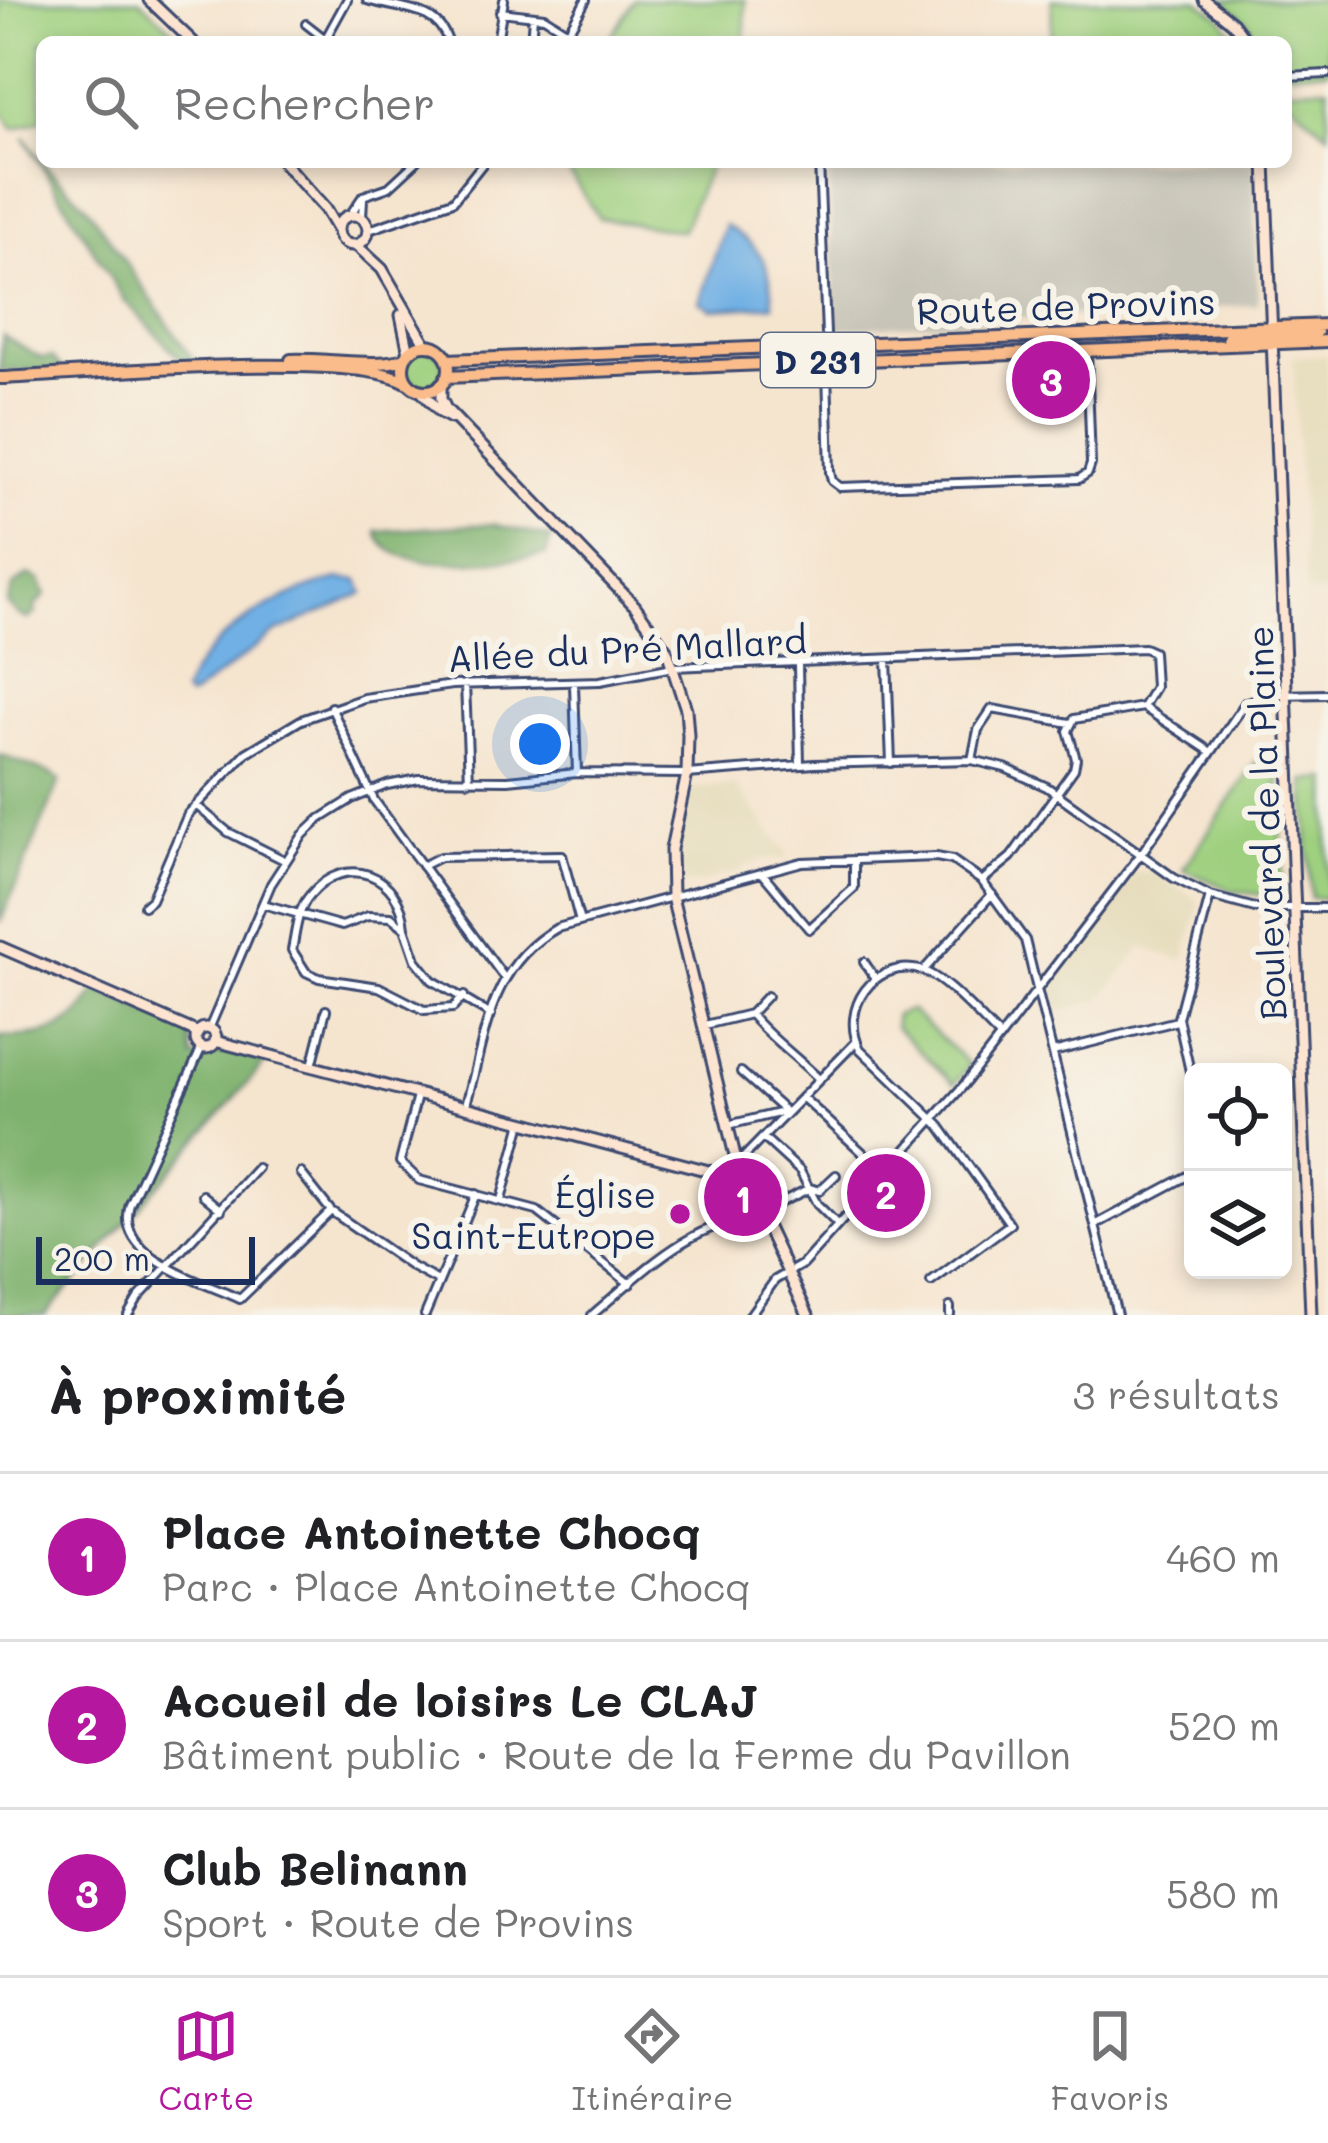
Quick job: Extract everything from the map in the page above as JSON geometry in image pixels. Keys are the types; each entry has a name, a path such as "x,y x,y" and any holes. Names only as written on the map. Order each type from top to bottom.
{"main road":[{"path":"149,0 187,36"},
{"path":"1204,0 1243,36"},
{"path":"288,168 325,209 344,242 372,258 426,345 439,349 447,360 442,403 635,606 656,630 673,667 686,709 687,774 670,849 672,898 740,1172 808,1315"},
{"name":"Boulevard de la Plaine","path":"1265,168 1311,1315"},
{"path":"325,209 362,217 372,258"},
{"path":"338,231 347,216"},
{"path":"356,245 368,234"},
{"path":"398,298 407,356 403,370 440,412 461,424"},
{"name":"Route de Provins","path":"447,360 841,344 1328,333"},
{"name":"Route de Provins","path":"444,381 841,358 1190,346 1273,335"},
{"path":"131,372 317,358 387,366 426,345"},
{"path":"0,378 332,367 392,375 414,387 444,381"},
{"path":"0,946 203,1031 215,1041 724,1175 740,1172"},
{"path":"203,1031 196,1041 202,1047 215,1041"}],"street":[{"path":"329,36 347,0"},
{"path":"367,0 428,14 446,36"},
{"path":"498,36 504,0"},
{"path":"500,12 544,17 566,36 586,0"},
{"path":"531,36 533,16"},
{"path":"306,24 322,36"},
{"path":"1292,76 1328,74"},
{"path":"347,216 364,196 389,187 410,168"},
{"path":"368,234 453,201 479,168"},
{"path":"818,168 826,334"},
{"path":"362,217 364,196"},
{"path":"826,334 841,344"},
{"path":"812,346 826,334"},
{"path":"813,360 826,371 830,472 840,487 1073,480 1088,473 1091,464 1087,350"},
{"path":"826,371 841,358"},
{"name":"Allée du Pré Mallard","path":"144,906 151,900 188,814 256,745 332,707 396,692 465,684 574,684 673,667 740,662 798,664 1144,648 1153,652 1155,687 1143,707"},
{"path":"887,659 891,765"},
{"path":"798,664 800,765"},
{"path":"465,684 469,781"},
{"path":"574,684 577,773"},
{"path":"750,1315 775,1280 803,1264 934,1120 1141,854 1250,699 1328,694"},
{"path":"332,707 369,791 504,977"},
{"path":"972,760 978,730 992,710 1070,723 1143,707 1211,752"},
{"path":"982,881 1011,857 1074,769 1070,723"},
{"path":"203,1031 284,860 320,819 369,791 418,779 687,774 972,760 1026,776 1174,878 1210,896 1255,908 1328,908"},
{"path":"196,806 228,832 284,860"},
{"path":"422,866 440,857 562,854 580,922"},
{"path":"465,1108 504,977 526,947 556,928 802,862 936,856 952,860 982,881 1025,940 1118,1315"},
{"path":"763,874 809,928 854,888 854,860"},
{"path":"464,995 452,1008 424,1010 379,987 306,972 292,950 300,913 311,893 344,870 363,871 382,883 396,900 421,968 433,980 464,995 491,1015"},
{"path":"922,971 992,893"},
{"path":"1188,1063 1178,1021 1210,896"},
{"path":"263,904 342,926 368,916 391,917 405,928"},
{"path":"864,962 875,978"},
{"path":"931,1282 1010,1224 934,1120 856,1042 855,1009 875,978 896,970 922,971 1000,1037"},
{"path":"701,1025 750,1014 767,996"},
{"path":"311,1066 326,1010"},
{"path":"750,1014 775,1043 819,1078"},
{"path":"1053,1052 1178,1021"},
{"path":"721,1222 740,1172 764,1137 856,1042"},
{"path":"202,1047 125,1220 130,1237 167,1268 240,1299 331,1211"},
{"path":"741,1072 786,1112"},
{"path":"417,1096 400,1162 418,1180 537,1210 630,1284"},
{"path":"802,1096 885,1173"},
{"path":"728,1125 786,1112"},
{"path":"501,1200 522,1122"},
{"path":"764,1137 785,1156 817,1204 838,1225"},
{"path":"128,1315 257,1168"},
{"path":"301,1173 331,1211 438,1281"},
{"path":"592,1315 721,1222 760,1216 810,1188 819,1191 836,1175"},
{"path":"1095,1225 1184,1178"},
{"path":"425,1315 476,1194"},
{"path":"203,1195 220,1210"}],"shaded area":[{"path":"829,168 1253,168 1258,305 835,329"},
{"path":"1328,355 1328,592 1306,594 1293,357"},
{"path":"736,785 789,857 757,860 726,876 720,873 695,884 682,883 681,834 691,789"},
{"path":"1151,872 1195,898 1199,906 1184,960 1142,947 1100,1000 1051,1013 1047,995 1053,981 1135,873"}],"green space":[{"path":"0,0 140,0 179,36 36,36 36,122 14,129 0,109"},
{"path":"634,0 745,0 745,36 612,36"},
{"path":"1052,0 1197,0 1222,18 1236,36 1051,36"},
{"path":"1221,0 1328,0 1328,70 1292,72 1292,36 1256,36 1247,21"},
{"path":"1328,87 1328,134 1292,102 1292,88"},
{"path":"43,168 89,209 193,360 182,361 124,300"},
{"path":"570,168 708,168 682,231 599,218"},
{"path":"3,336 41,358 52,357 63,370 0,371"},
{"path":"425,349 438,355 444,368 438,381 425,387 412,381 406,368 412,355"},
{"path":"493,524 551,538 546,555 479,562 425,561 385,546 377,531"},
{"path":"29,575 40,580 46,595 28,619 7,603 13,586"},
{"path":"0,755 60,781 0,923"},
{"path":"1278,759 1283,892 1278,897 1233,891 1183,869 1257,761"},
{"path":"1328,779 1328,898 1311,898 1305,781"},
{"path":"96,989 189,1032 193,1058 235,1050 265,1063 45,1315 0,1315 0,1036 30,1036 57,1029 79,1014"},
{"path":"910,1010 970,1065 954,1084 895,1027 895,1015"}],"water":[{"path":"725,225 762,258 773,305 712,309 700,302"},
{"path":"339,579 359,580 364,593 275,633 189,698 183,693 208,652 247,619 293,595"}],"place":[{"name":"Club Belinann","path":"1051,380"},
{"name":"Accueil de loisirs Le CLAJ","path":"886,1193"},
{"name":"Place Antoinette Chocq","path":"743,1197"},
{"name":"Église Saint-Eutrope","path":"680,1214"}]}
